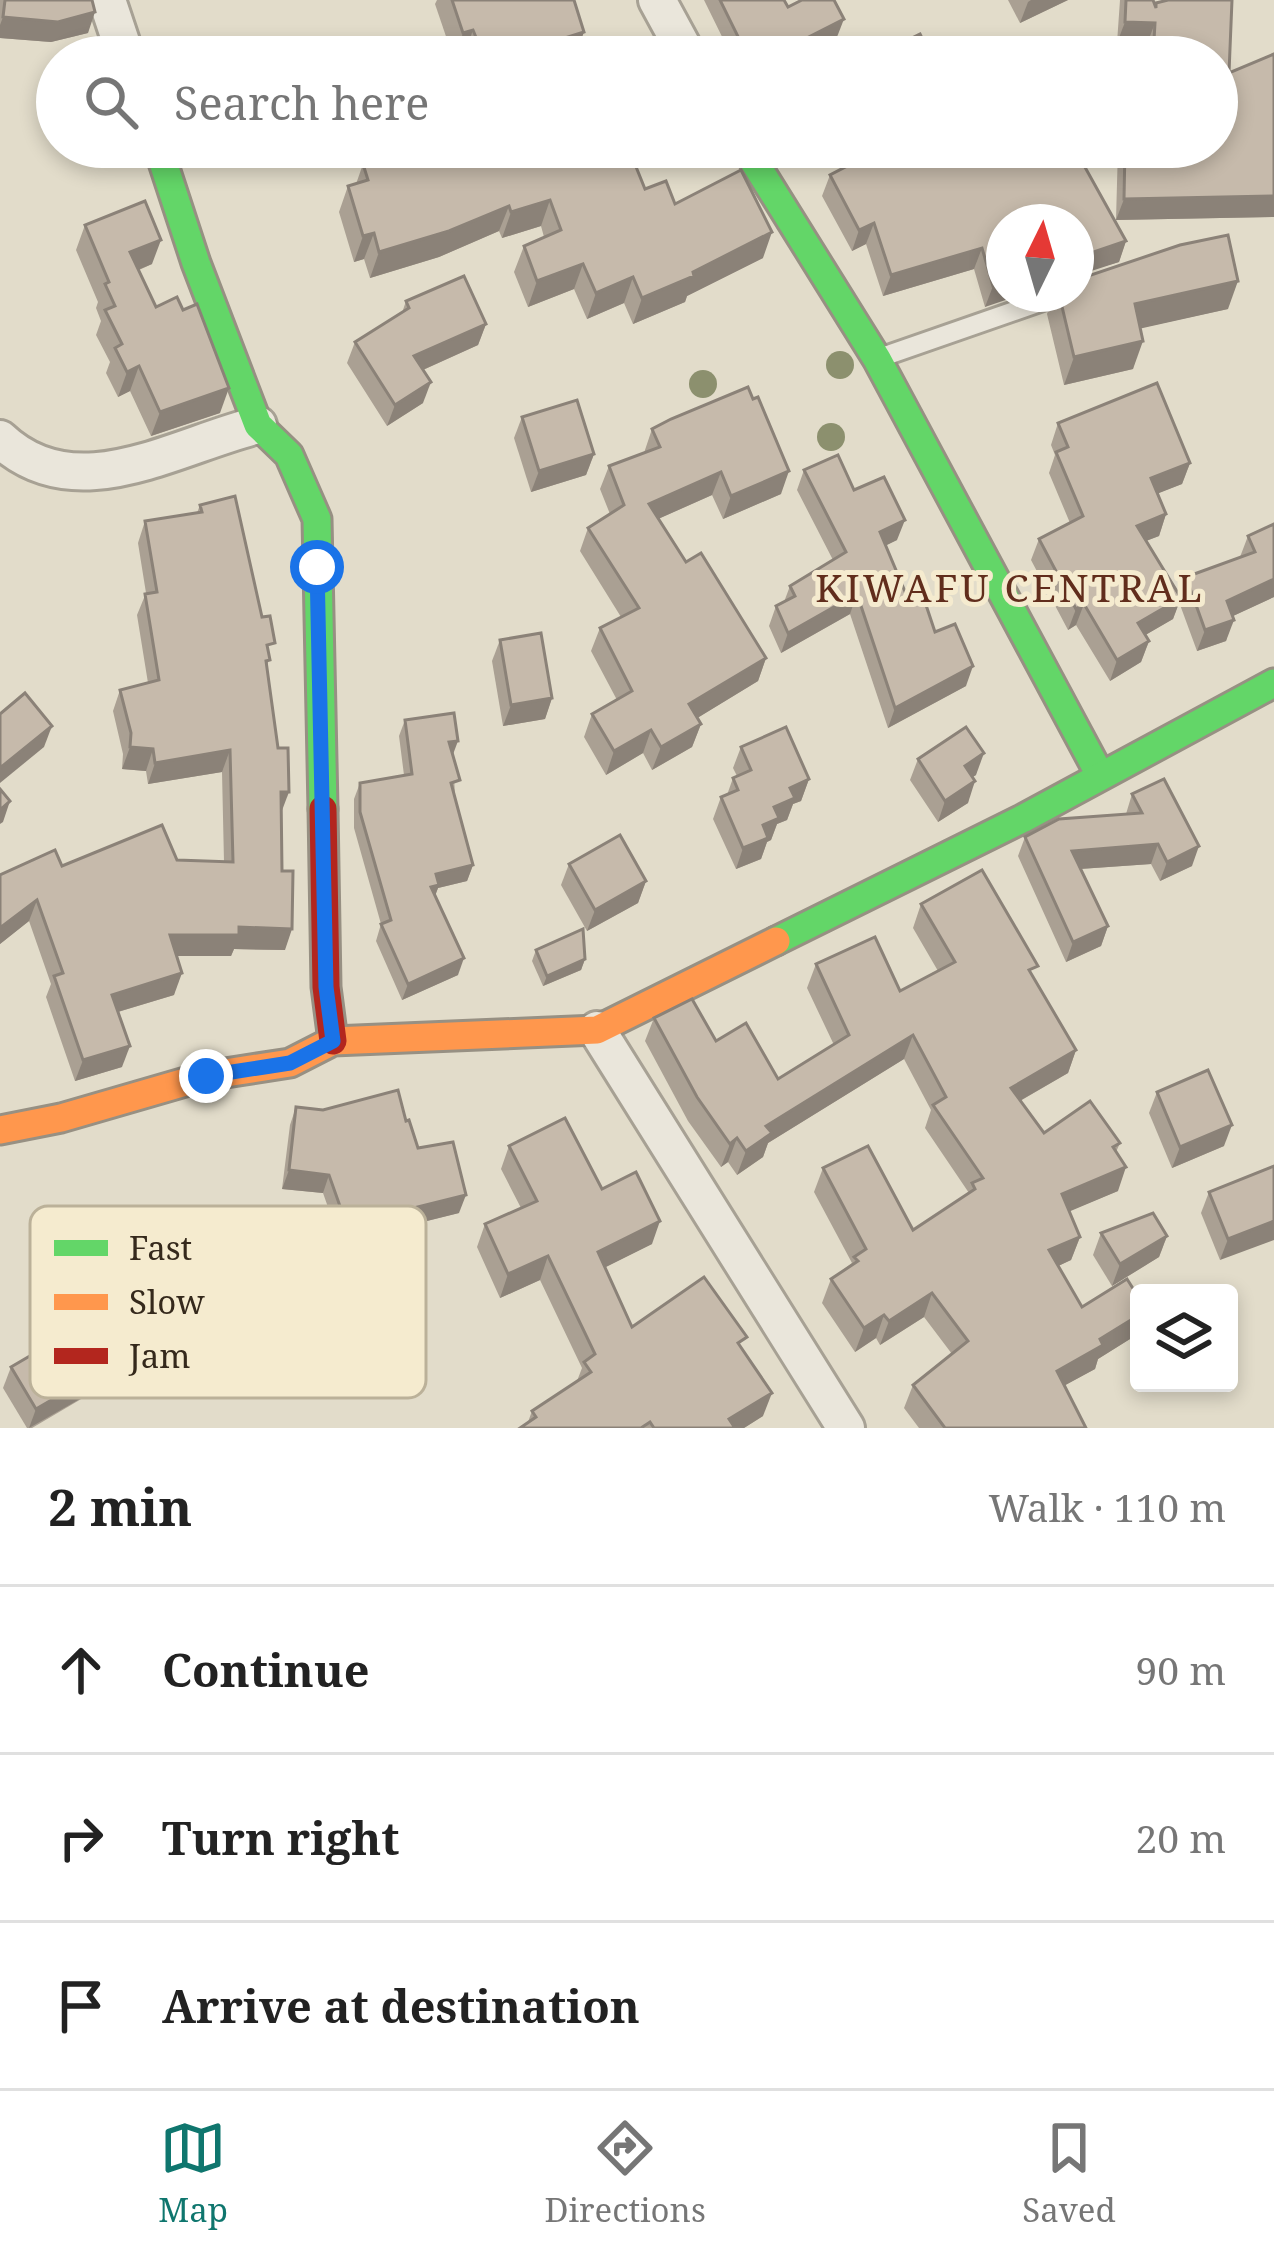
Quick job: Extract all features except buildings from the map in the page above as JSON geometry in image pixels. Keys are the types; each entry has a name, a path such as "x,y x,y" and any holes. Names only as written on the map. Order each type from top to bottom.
{"street":[{"path":"107,0 119,36"},
{"path":"657,0 677,36"},
{"path":"165,168 258,425 290,455 317,519 326,987 333,1041"},
{"path":"758,168 877,359 1100,775"},
{"path":"0,439 39,463 66,472 95,474 258,425"},
{"path":"0,1130 61,1118 206,1076 290,1063 333,1041 597,1030 1022,819 1274,683"},
{"path":"597,1030 846,1428"}],"lane":[{"path":"877,359 1012,312"}],"traffic: fast":[{"path":"165,168 258,425 289,455 317,519 323,809"},
{"path":"758,168 877,359 1100,775"},
{"path":"776,941 1022,819 1274,683"}],"traffic: slow":[{"path":"0,1130 61,1118 206,1076 290,1063 333,1041 597,1030 776,941"}],"traffic: jam":[{"path":"323,809 326,987 333,1041"}],"district":[{"name":"KIWAFU CENTRAL","path":"1010,586"}],"route":[{"path":"206,1076 290,1063 333,1041 326,987 317,567"}]}
